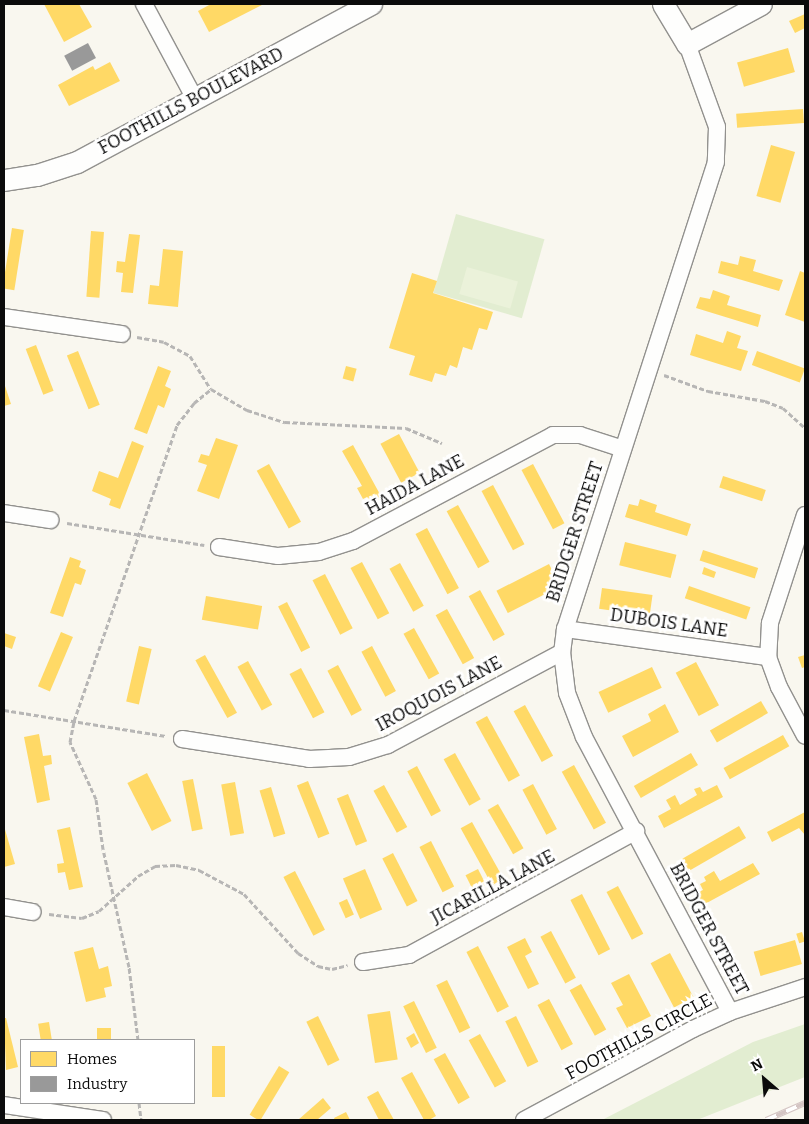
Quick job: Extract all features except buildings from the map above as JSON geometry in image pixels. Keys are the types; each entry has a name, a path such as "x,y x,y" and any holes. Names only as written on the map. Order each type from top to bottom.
{"street":[{"path":"144,4 195,99"},
{"name":"FOOTHILLS BOULEVARD","path":"4,180 38,175 77,162 371,4"},
{"path":"663,4 686,44 761,4"},
{"name":"BRIDGER STREET","path":"686,44 717,127 716,162 565,629 562,652 567,693 584,737 636,831 730,1012"},
{"path":"4,317 122,334"},
{"name":"HAIDA LANE","path":"219,547 278,556 319,552 353,541 553,435 580,435 622,449"},
{"path":"4,513 50,520"},
{"path":"805,515 770,623 768,656 779,687 805,736"},
{"name":"DUBOIS LANE","path":"565,629 768,656"},
{"name":"IROQUOIS LANE","path":"182,739 309,759 349,757 388,746 562,652"},
{"name":"JICARILLA LANE","path":"363,962 409,955 636,831"},
{"path":"4,908 33,912"},
{"name":"FOOTHILLS CIRCLE","path":"524,1120 730,1012 805,987"},
{"path":"4,1105 103,1120"}],"path":[{"path":"122,334 164,342 190,356 211,389 247,410 285,422 406,428 442,443"},
{"path":"649,370 708,390 765,401 783,408 805,428"},
{"path":"138,1039 129,967 96,799 70,742 74,721 178,424 194,402 211,389"},
{"path":"50,520 219,547"},
{"path":"4,710 182,739"},
{"path":"33,912 82,918 99,911 138,876 155,866 176,865 200,870 244,894 298,953 318,966 332,969 363,962"},
{"path":"140,1104 141,1120"}],"green space":[{"path":"456,214 544,239 522,318 433,293"},
{"path":"467,267 518,282 510,309 459,294"},
{"path":"805,1024 805,1077 697,1120 602,1120 753,1042"}],"railway":[{"path":"766,1120 805,1103"}]}
